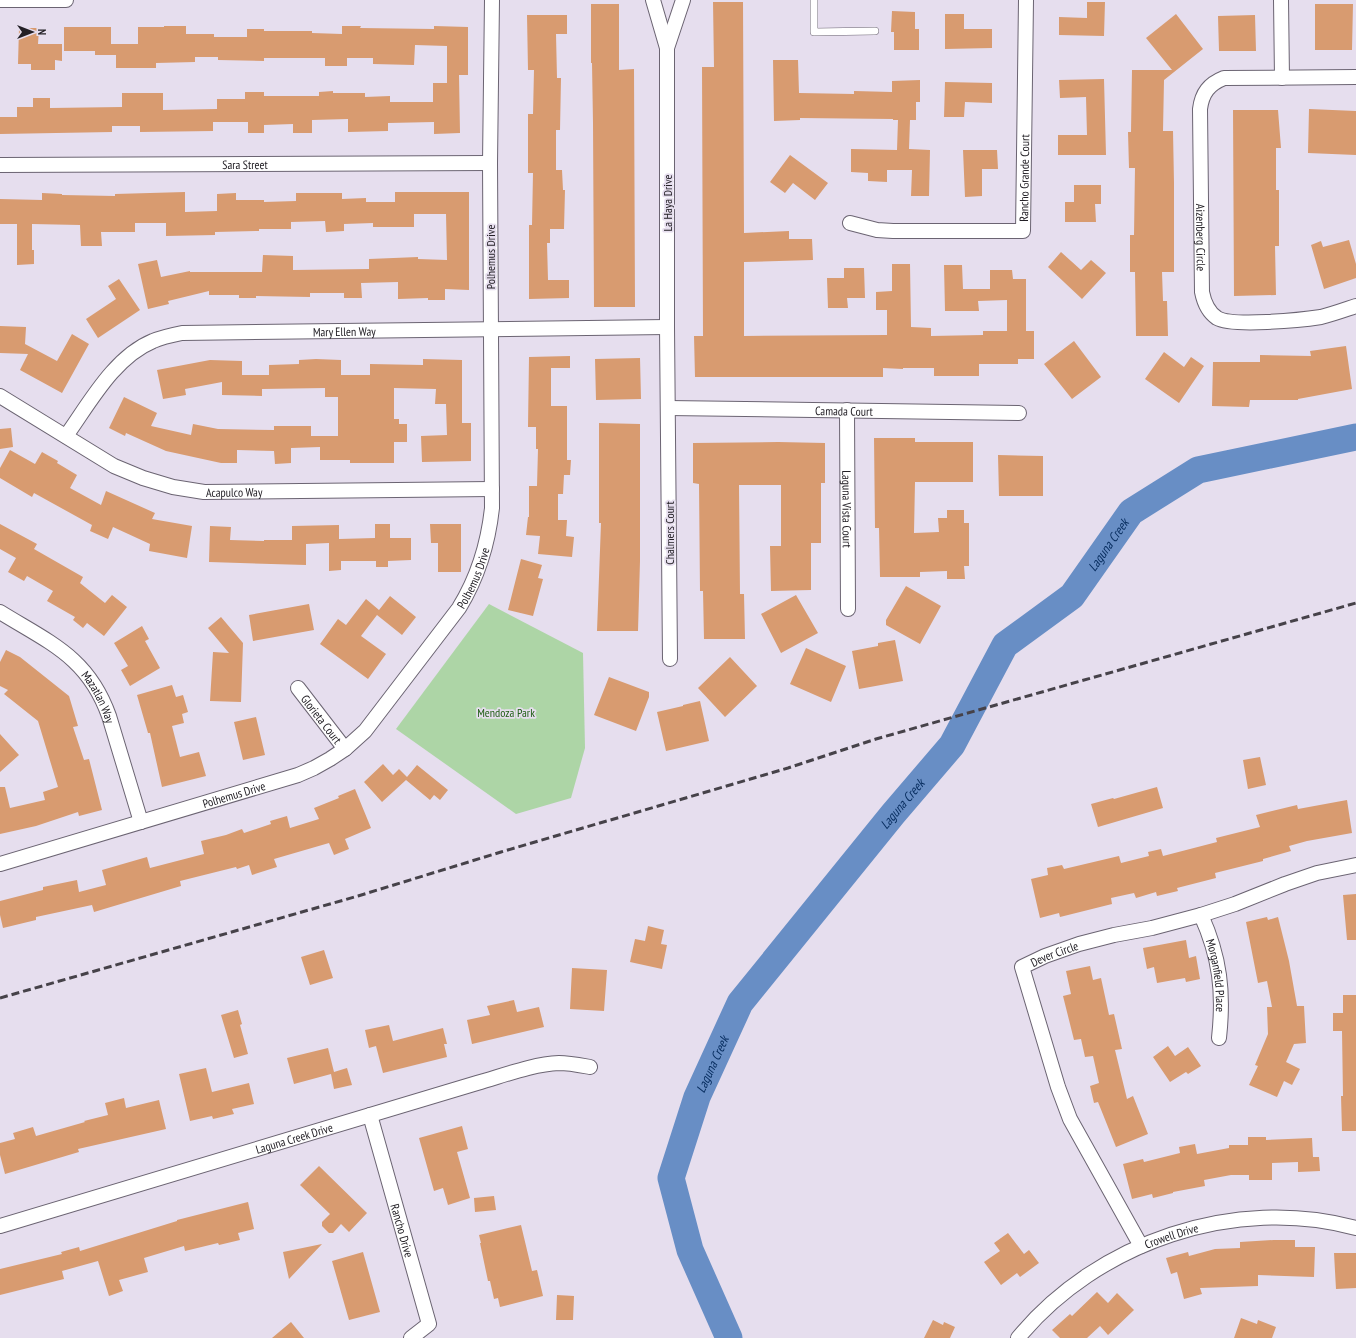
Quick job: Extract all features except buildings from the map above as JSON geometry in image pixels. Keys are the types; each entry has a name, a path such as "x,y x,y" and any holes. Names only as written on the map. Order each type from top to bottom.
{"street":[{"path":"0,0 66,0"},
{"name":"Polhemus Drive","path":"0,864 298,775 314,768 344,750 365,731 459,608 468,593 476,577 486,543 490,520 492,489 490,163 492,0"},
{"path":"653,0 668,48"},
{"name":"La Haya Drive","path":"668,408 668,48 683,0"},
{"name":"Rancho Grande Court","path":"850,222 877,230 893,231 1023,231 1026,0"},
{"path":"1281,0 1282,78"},
{"name":"Aizenberg Circle","path":"1356,77 1224,78 1215,82 1209,87 1201,101 1202,292 1207,307 1212,314 1218,318 1234,322 1283,321 1319,317 1356,306"},
{"name":"Sara Street","path":"0,165 490,163"},
{"name":"Mary Ellen Way","path":"66,436 113,371 121,363 151,342 167,336 182,333 668,327"},
{"name":"Acapulco Way","path":"0,396 114,466 143,478 188,490 204,492 492,489"},
{"name":"Camada Court","path":"668,408 1019,413"},
{"name":"Chalmers Court","path":"668,408 670,659"},
{"name":"Laguna Vista Court","path":"847,410 848,609"},
{"name":"Mazatlan Way","path":"0,612 65,652 87,674 96,687 104,701 109,716 141,822"},
{"name":"Glorieta Court","path":"298,688 344,750"},
{"name":"Dever Circle","path":"1141,1246 1070,1119 1058,1087 1022,967 1045,956 1079,944 1114,935 1152,928 1201,915 1235,904 1317,873 1356,865"},
{"name":"Morganfield Place","path":"1201,915 1214,948 1221,982 1221,1017 1219,1038"},
{"name":"Laguna Creek Drive","path":"0,1226 370,1115 543,1065 559,1063 590,1067"},
{"name":"Rancho Drive","path":"370,1115 429,1324 411,1338"},
{"name":"Crowell Drive","path":"1018,1338 1052,1303 1079,1281 1109,1262 1141,1246 1196,1228 1238,1220 1266,1218 1301,1219 1336,1223 1356,1228"}],"lane":[{"path":"814,0 814,32 875,31"}],"green space":[{"name":"Mendoza Park","path":"489,604 583,653 585,748 571,798 516,814 396,729"}],"waterway":[{"name":"Laguna Creek","path":"729,1338 690,1250 671,1178 697,1097 740,1003 893,814 952,745 1005,645 1072,596 1131,512 1198,470 1356,437"}],"railway":[{"path":"0,998 358,896 501,852 788,768 876,739 1356,603"}]}
